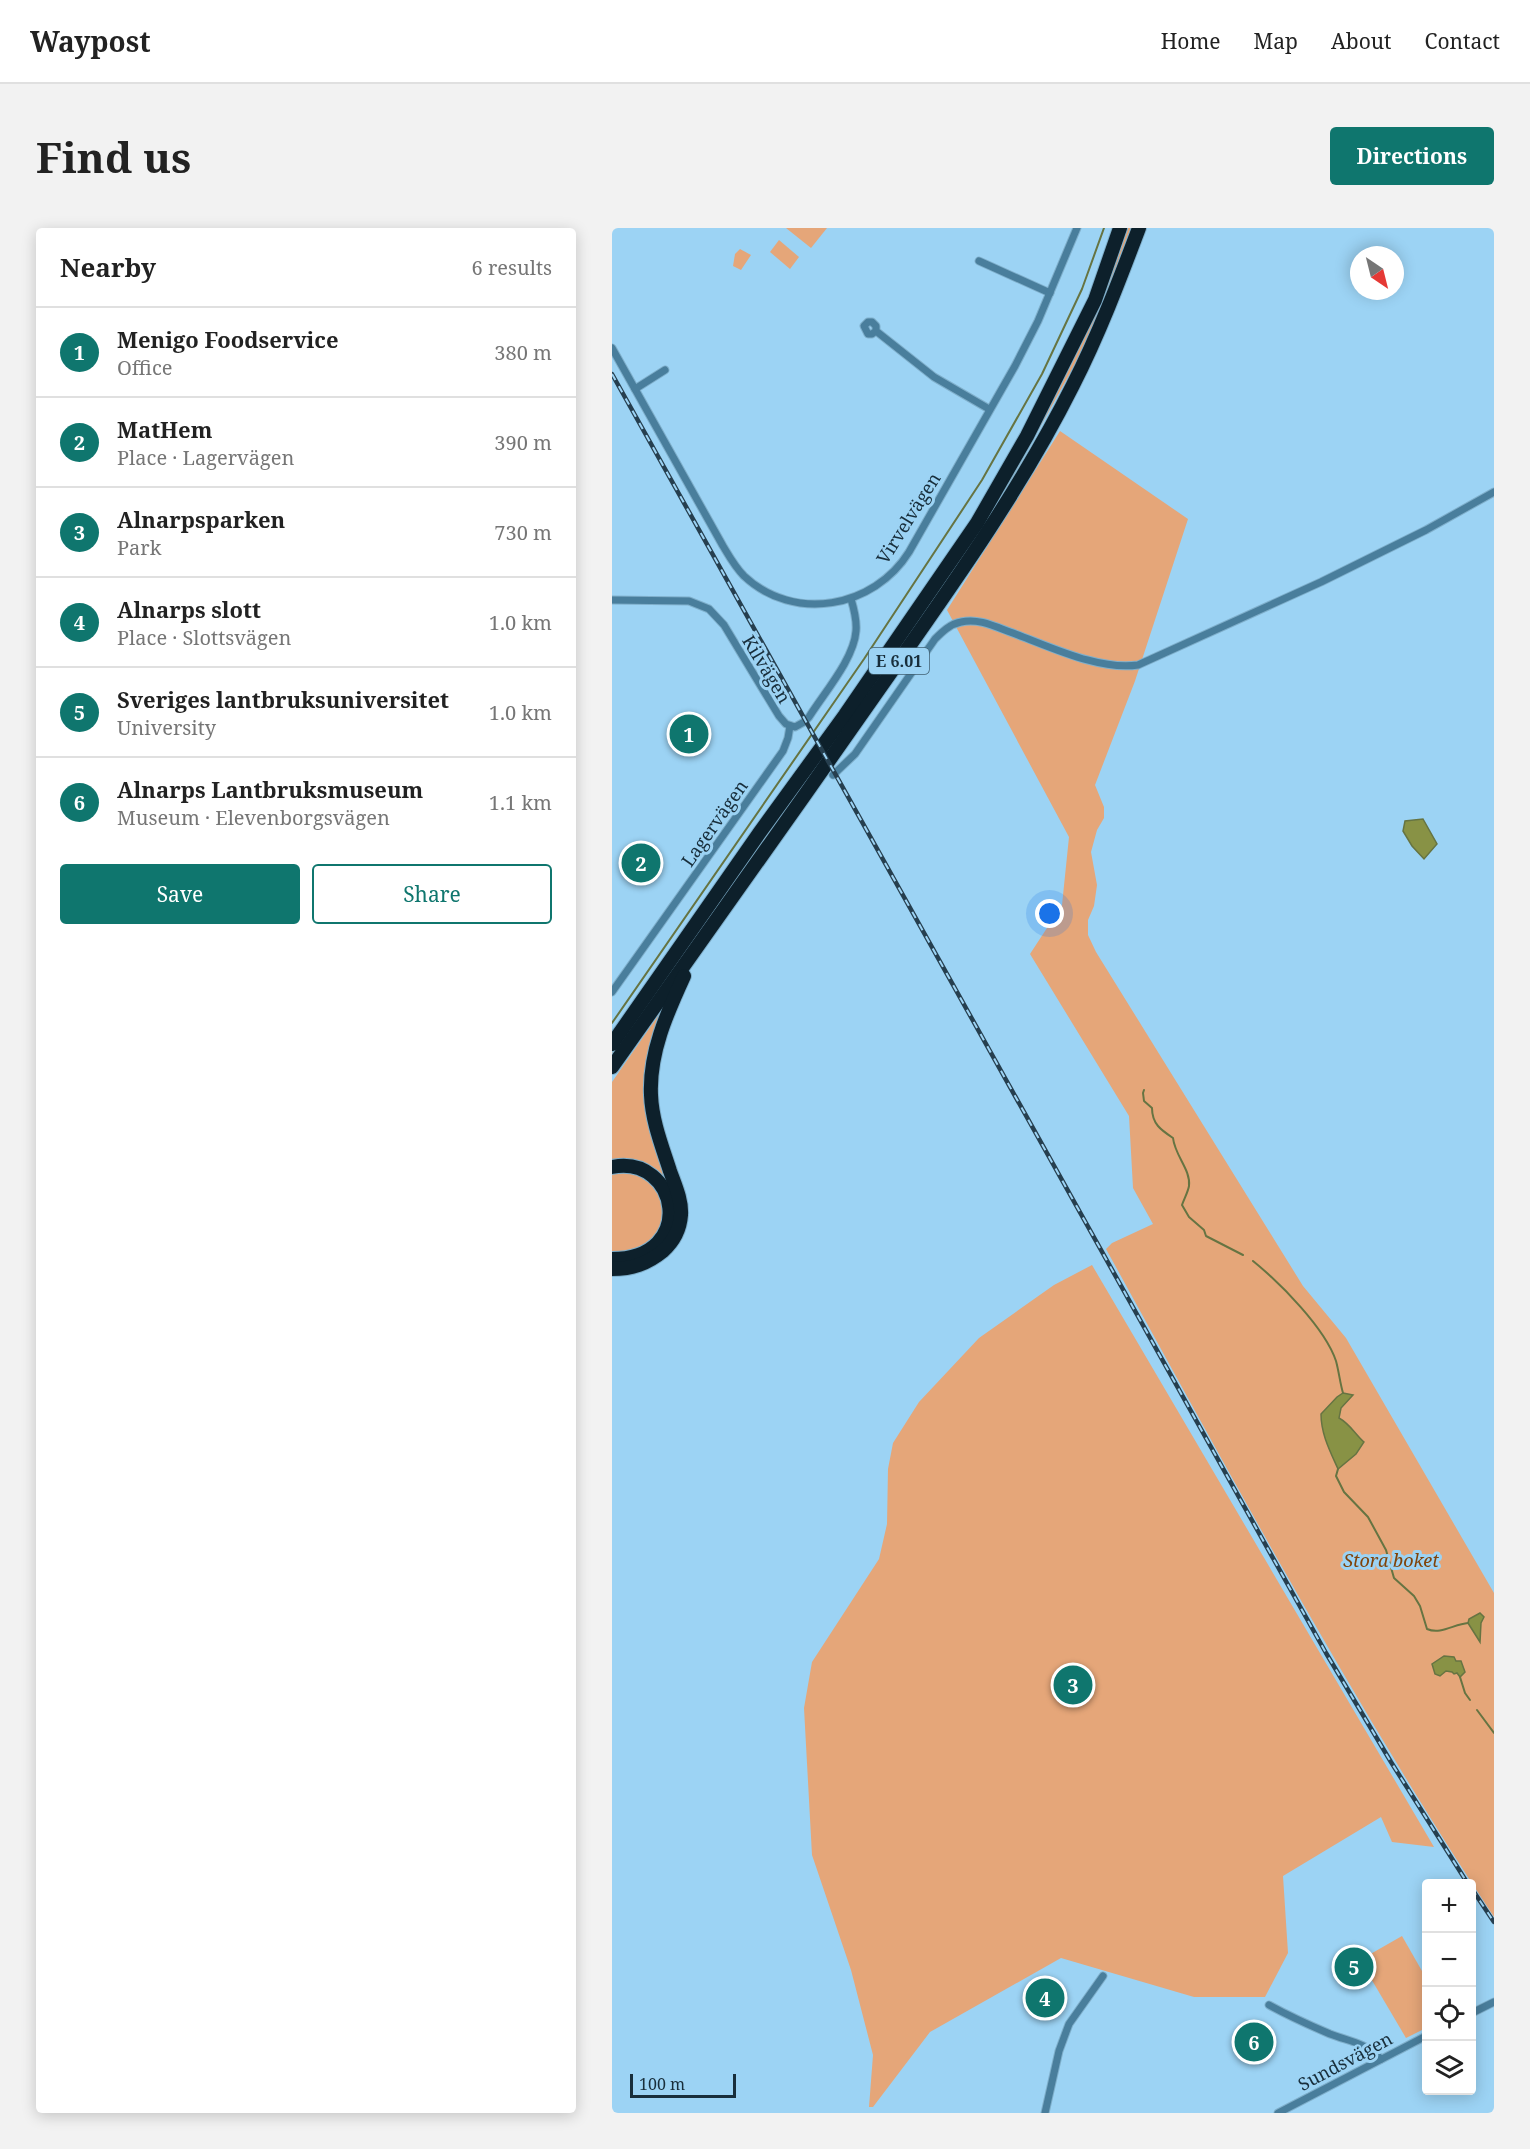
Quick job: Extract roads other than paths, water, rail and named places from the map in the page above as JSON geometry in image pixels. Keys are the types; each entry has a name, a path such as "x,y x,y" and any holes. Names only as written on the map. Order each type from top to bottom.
{"highway":[{"name":"E 6.01","path":"612,1044 760,832 845,716 977,523 1028,436 1095,300 1120,228"},
{"name":"E 6.01","path":"612,1067 975,551 1035,456 1109,308 1139,228"},
{"path":"612,1269 636,1267 657,1256 668,1247 679,1225 680,1204 653,1114 652,1071 665,1017 702,939"},
{"path":"612,1167 630,1167 642,1170 651,1176 668,1196 671,1215 663,1236 650,1250 637,1256 612,1259"}],"street":[{"name":"Virvelvägen","path":"612,348 728,555 746,577 767,591 801,602 818,604 851,598 882,582 902,562 1015,366 1050,293 1077,228"},
{"path":"979,261 1050,293"},
{"path":"876,330 934,377 989,409"},
{"path":"635,389 665,370"},
{"path":"833,775 855,754 934,639 952,625 961,622 984,622 1090,660 1112,665 1138,665 1321,582 1426,530 1494,492"},
{"name":"Kilvägen","path":"612,600 689,601 709,609 724,625 778,716 790,726 795,727 804,722 850,654 856,633 851,598"},
{"name":"Lagervägen","path":"612,992 783,751 790,726"},
{"path":"1045,2113 1059,2051 1069,2024 1102,1976"},
{"path":"1476,2011 1494,2002"},
{"path":"1269,2005 1315,2028 1371,2049 1381,2059"},
{"name":"Sundsvägen","path":"1278,2113 1422,2038"}],"waterway":[{"path":"612,1023 864,659 982,480 1042,374 1082,289 1104,228"},
{"path":"1144,1090 1144,1101 1152,1108 1158,1126 1173,1138 1188,1174 1189,1186 1182,1205 1189,1217 1204,1230 1206,1236 1243,1255"},
{"path":"1253,1261 1276,1281 1322,1335 1336,1361 1343,1393"},
{"path":"1338,1469 1336,1476 1344,1492 1368,1517 1386,1550 1394,1578 1414,1596 1420,1606 1427,1629 1437,1631 1468,1623"},
{"path":"1460,1677 1470,1700"},
{"path":"1477,1710 1494,1733"}],"railway":[{"path":"612,374 1326,1653 1465,1879"},
{"path":"1476,1895 1494,1922"}],"place":[{"name":"Menigo Foodservice","path":"689,734"},
{"name":"MatHem","path":"641,863"},
{"name":"Alnarpsparken","path":"1073,1685"},
{"name":"Sveriges lantbruksuniversitet","path":"1354,1967"},
{"name":"Alnarps slott","path":"1045,1998"},
{"name":"Alnarps Lantbruksmuseum","path":"1254,2042"}],"park label":[{"name":"Stora boket","path":"1391,1560"}]}
